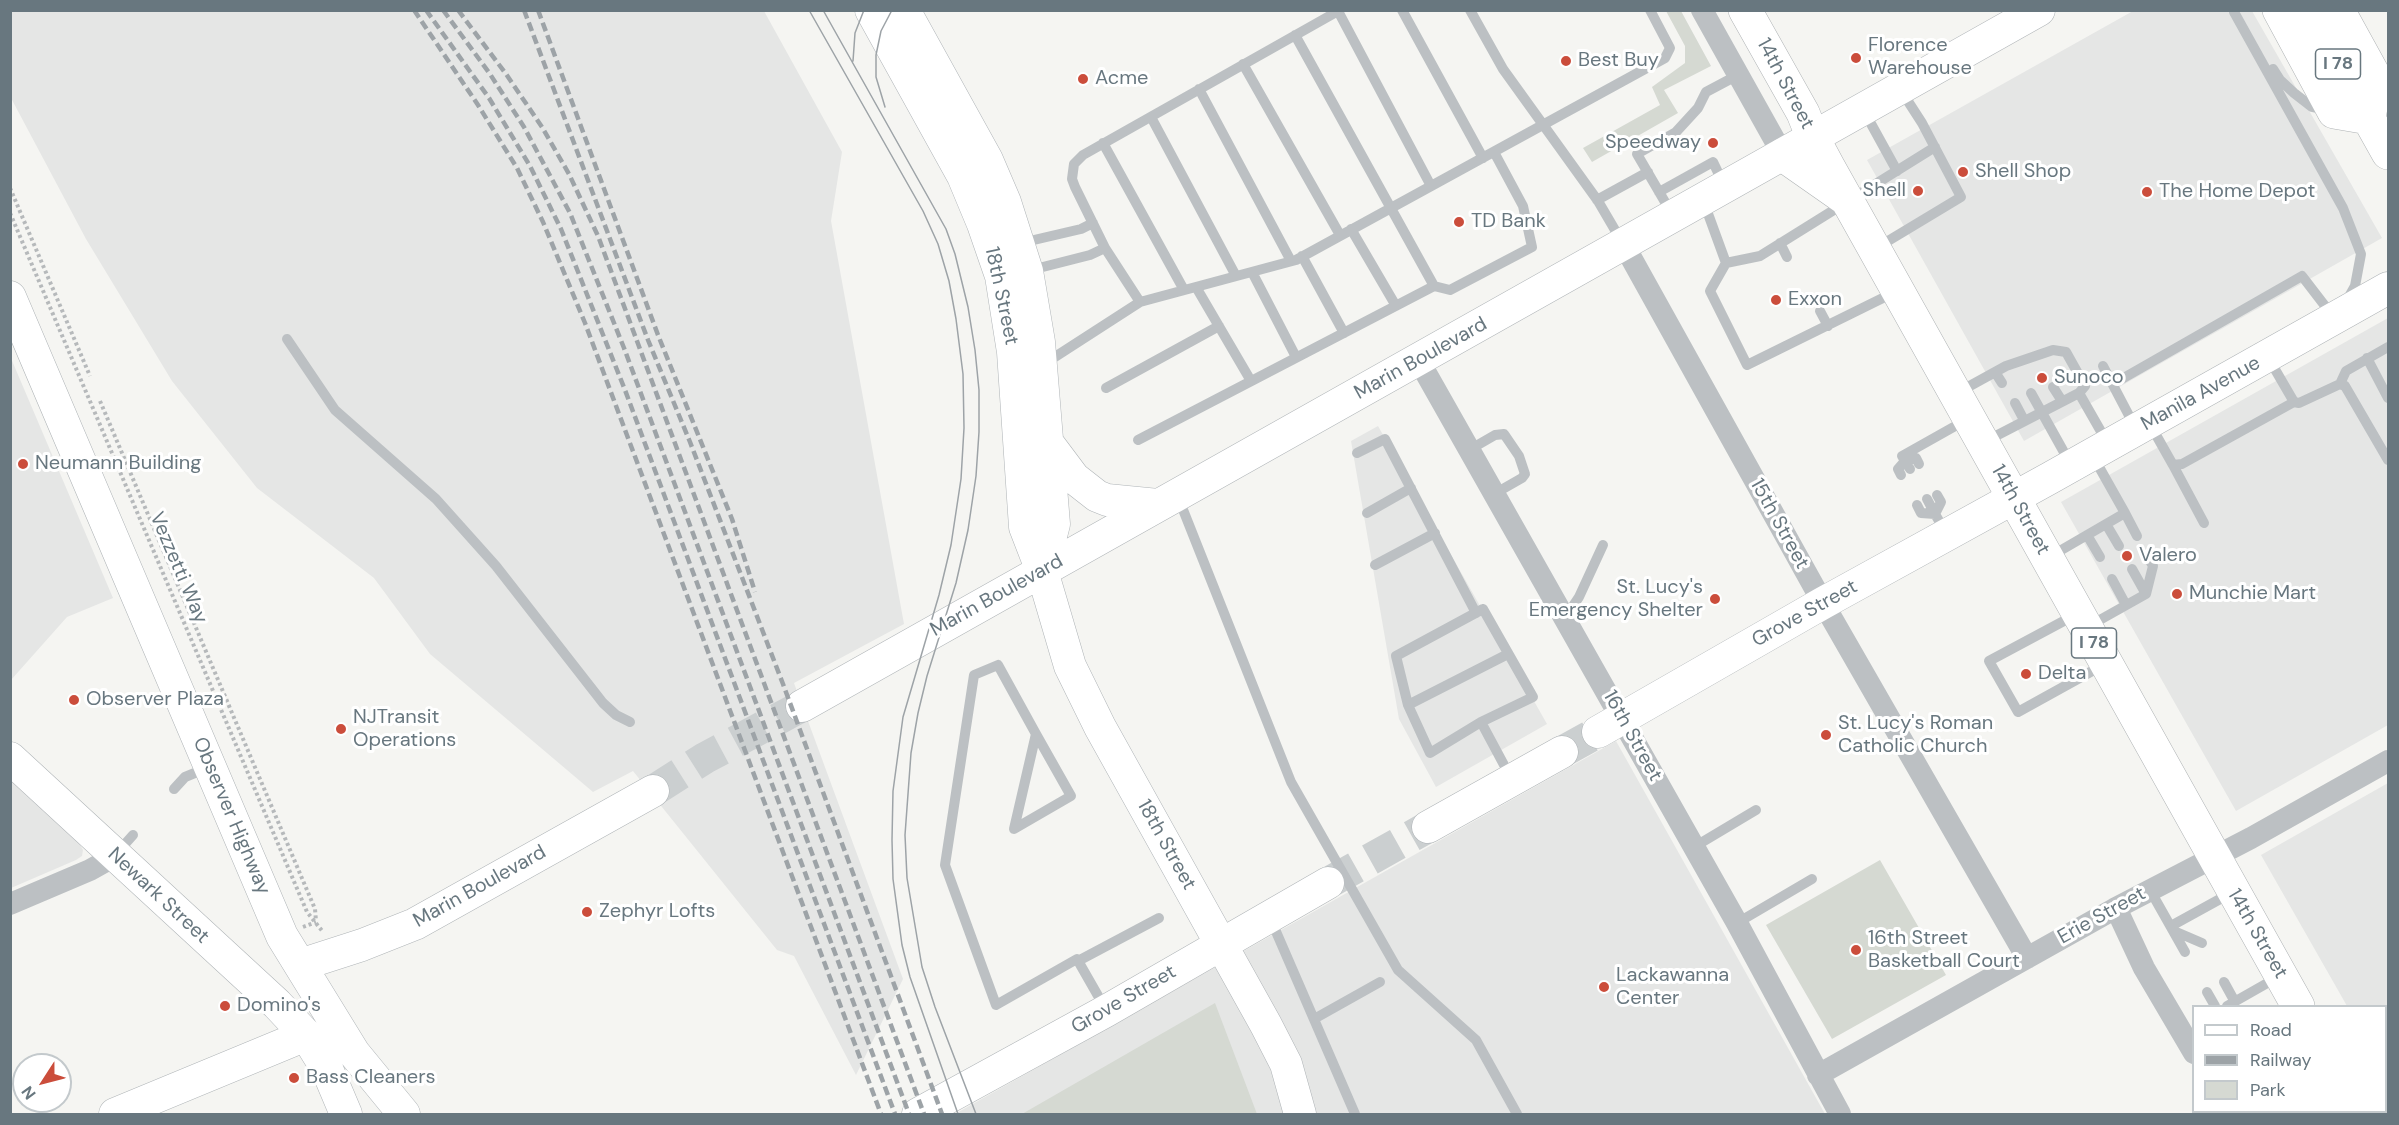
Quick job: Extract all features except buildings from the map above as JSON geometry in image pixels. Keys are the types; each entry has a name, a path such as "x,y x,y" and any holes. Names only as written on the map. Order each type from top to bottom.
{"highway":[{"name":"14th Street","path":"1745,10 1803,113 1813,138 2046,558 2297,1005"},
{"path":"2279,10 2334,112 2369,118 2379,71 2338,10"},
{"name":"I 78","path":"2308,10 2388,153"},
{"path":"1784,155 1848,200"},
{"path":"2281,975 2318,1005"}],"street":[{"name":"18th Street","path":"871,10 1010,260 1036,317 1054,524 1042,571"},
{"name":"18th Street","path":"904,10 987,160 1005,202 1025,527 1042,571 1063,646 1079,686 1286,1064 1300,1114"},
{"name":"14th Street","path":"1702,10 1784,155"},
{"name":"Marin Boulevard","path":"802,706 1624,245 1666,205 1714,194 1900,89 2026,14"},
{"name":"15th Street","path":"1624,245 1823,603 2027,958"},
{"name":"Manila Avenue","path":"2013,498 2388,288"},
{"name":"Observer Highway","path":"10,297 277,926 354,1053 394,1107"},
{"name":"16th Street","path":"1419,361 1565,619 1610,725 1694,847 1840,1114"},
{"path":"1047,442 1074,478 1097,496 1107,500 1167,500"},
{"name":"Grove Street","path":"1610,725 1823,603 1941,524 2013,498"},
{"path":"1428,827 1562,752"},
{"name":"Newark Street","path":"10,758 124,845 306,1035"},
{"name":"Erie Street","path":"1818,1076 2116,908 2388,761"},
{"name":"Marin Boulevard","path":"300,965 373,941 415,924 652,791"},
{"path":"10,904 90,870 124,845"},
{"name":"Grove Street","path":"918,1114 1106,1011 1328,883"},
{"path":"2116,908 2144,968 2192,1051"},
{"path":"115,1114 306,1035 327,1069 346,1114"}],"lane":[{"path":"1402,10 1483,158"},
{"path":"1470,10 1503,69 1597,200 1624,245"},
{"path":"1041,366 1140,302 1296,258 1665,58 1670,48 1650,10"},
{"path":"1140,302 1105,248 1075,187 1072,172 1077,159 1339,11 1431,186"},
{"path":"2233,11 2280,80 2312,107 2334,112"},
{"path":"2113,384 2302,276 2337,317 2355,286 2361,254 2343,208 2233,11"},
{"path":"1295,35 1434,286"},
{"path":"1244,64 1340,236"},
{"path":"1666,205 1637,154 1676,132 1698,108 1706,92 1738,75"},
{"path":"1199,89 1296,258 1344,333"},
{"path":"1875,249 1961,197 1935,147 1900,89"},
{"path":"1863,110 1897,171"},
{"path":"1151,117 1236,276"},
{"path":"1103,143 1184,290"},
{"path":"1726,263 1760,256 1935,147"},
{"path":"1138,440 1434,286 1450,290 1532,247 1523,206 1494,152"},
{"path":"1597,200 1648,172"},
{"path":"1714,194 1726,263 1710,291 1747,365 1898,291"},
{"path":"1010,260 1093,223"},
{"path":"1351,230 1396,306"},
{"path":"1780,243 1787,257"},
{"path":"1010,260 1090,255 1105,248"},
{"path":"1252,272 1296,357"},
{"path":"1196,287 1251,381"},
{"path":"1820,311 1828,326"},
{"path":"1106,388 1219,326"},
{"path":"287,339 335,410 444,507 496,566 603,703 616,715 630,722"},
{"path":"2173,465 2182,464 2294,402 2307,400 2340,384 2346,370 2388,346"},
{"path":"1969,418 2024,420 2079,393 2085,386 2066,352 2053,350 2038,360 2017,368 1995,372"},
{"path":"2268,356 2294,402"},
{"path":"2367,358 2388,398"},
{"path":"2103,366 2113,384 2173,465 2204,523"},
{"path":"1909,467 1902,456 1969,418 1995,372"},
{"path":"1995,372 2002,383"},
{"path":"2340,384 2349,391 2388,460"},
{"path":"2053,387 2061,401"},
{"path":"2031,393 2041,411 2091,455 2137,536"},
{"path":"2079,393 2091,455"},
{"path":"2015,404 2024,420"},
{"path":"1469,450 1495,435 1504,434 1519,456 1525,474 1494,494"},
{"path":"1357,453 1385,439 1476,613"},
{"path":"1367,513 1411,488"},
{"path":"1932,497 1941,524"},
{"path":"1167,500 1292,782 1398,970 1476,1040 1518,1114"},
{"path":"1917,506 1921,513 1941,524"},
{"path":"2046,558 2125,513"},
{"path":"2106,524 2119,546"},
{"path":"1375,565 1435,533"},
{"path":"2087,535 2100,557"},
{"path":"1565,619 1579,597 1603,545"},
{"path":"2106,664 2051,687 2037,695 2018,712 1989,662 2013,655 2082,621 2126,605 2146,594 2153,566 2149,560"},
{"path":"2132,569 2146,594"},
{"path":"2112,579 2126,605"},
{"path":"1483,609 1508,654 1533,697 1481,722 1430,753 1408,705 1396,656 1483,609"},
{"path":"1408,705 1508,654"},
{"path":"1036,734 1014,829 1071,796 998,664 974,675 945,865 996,1005 1077,958 1106,1011"},
{"path":"1481,722 1512,779"},
{"path":"174,789 185,777 210,767"},
{"path":"1694,847 1756,810"},
{"path":"1737,923 1812,879"},
{"path":"2150,890 2185,952"},
{"path":"2172,929 2233,892"},
{"path":"1270,916 1355,1114"},
{"path":"1078,961 1159,918"},
{"path":"2172,929 2202,944"},
{"path":"2224,982 2231,1004 2281,975"},
{"path":"1314,1019 1380,982"},
{"path":"2207,992 2214,1005"}],"path":[{"path":"10,188 90,376"},
{"name":"Vezzetti Way","path":"10,213 307,912 323,931"},
{"path":"100,401 308,889 315,909 316,922"}],"shaded area":[{"path":"10,11 764,11 842,152 831,221 904,624 794,683 903,979 856,1075 794,956 777,950 633,771 593,792 430,654 374,578 257,488 172,381 86,239 11,98"},
{"name":"The Home Depot","path":"2133,11 2252,11 2382,238 2024,441 1867,160"},
{"path":"2388,318 2388,725 2236,811 2061,502"},
{"path":"10,356 113,598 67,617 11,680"},
{"path":"1378,426 1547,724 1436,787 1399,719 1351,441"},
{"path":"1616,741 1825,1114 955,1114"},
{"path":"10,780 79,843 83,850 82,856 76,860 11,888"},
{"path":"2388,783 2388,1080 2387,1005 2346,1005 2261,855"}],"green space":[{"path":"1666,11 1681,11 1711,66 1664,90 1678,113 1592,162 1583,148 1660,105 1652,87 1685,63 1685,46"},
{"name":"16th Street Basketball Court","path":"1880,860 1946,975 1832,1039 1766,925"},
{"path":"1215,1003 1257,1114 1022,1114"}],"tunnel":[{"path":"653,791 705,758 802,706"},
{"path":"1562,752 1598,732"},
{"path":"1328,883 1428,827"}],"tram line":[{"path":"809,10 923,211 938,244 949,281 956,319 963,374 964,428 961,479 951,545 939,595 903,717 893,791 892,840 893,879 902,945 910,977 958,1114"},
{"path":"823,10 946,229 955,254 968,307 975,350 979,390 976,476 968,530 956,583 918,713 911,753 905,835 907,878 922,967 976,1114"},
{"path":"853,61 855,33 864,10"},
{"path":"885,107 876,77 876,55 881,31 892,10"}],"railway":[{"path":"414,10 517,168 543,222 585,323 881,1114"},
{"path":"426,10 489,98 530,166 561,229 625,390 895,1114"},
{"path":"443,10 490,74 524,127 570,213 624,348 909,1114"},
{"path":"458,10 542,127 569,174 598,236 924,1114"},
{"path":"524,10 648,340 690,442 783,684 942,1114"},
{"path":"538,10 658,335 732,519 755,592"}],"place":[{"name":"Florence Warehouse","path":"1856,58"},
{"name":"Best Buy","path":"1566,61"},
{"name":"Acme","path":"1083,79"},
{"name":"Speedway","path":"1713,143"},
{"name":"Shell Shop","path":"1963,172"},
{"name":"Shell","path":"1918,191"},
{"name":"The Home Depot","path":"2147,192"},
{"name":"TD Bank","path":"1459,222"},
{"name":"Exxon","path":"1776,300"},
{"name":"Sunoco","path":"2042,378"},
{"name":"Neumann Building","path":"23,464"},
{"name":"Valero","path":"2127,556"},
{"name":"Munchie Mart","path":"2177,594"},
{"name":"St. Lucy's Emergency Shelter","path":"1715,599"},
{"name":"Delta","path":"2026,674"},
{"name":"Observer Plaza","path":"74,700"},
{"name":"NJTransit Operations","path":"341,729"},
{"name":"St. Lucy's Roman Catholic Church","path":"1826,735"},
{"name":"Zephyr Lofts","path":"587,912"},
{"name":"16th Street Basketball Court","path":"1856,950"},
{"name":"Lackawanna Center","path":"1604,987"},
{"name":"Domino's","path":"225,1006"},
{"name":"Bass Cleaners","path":"294,1078"}]}
